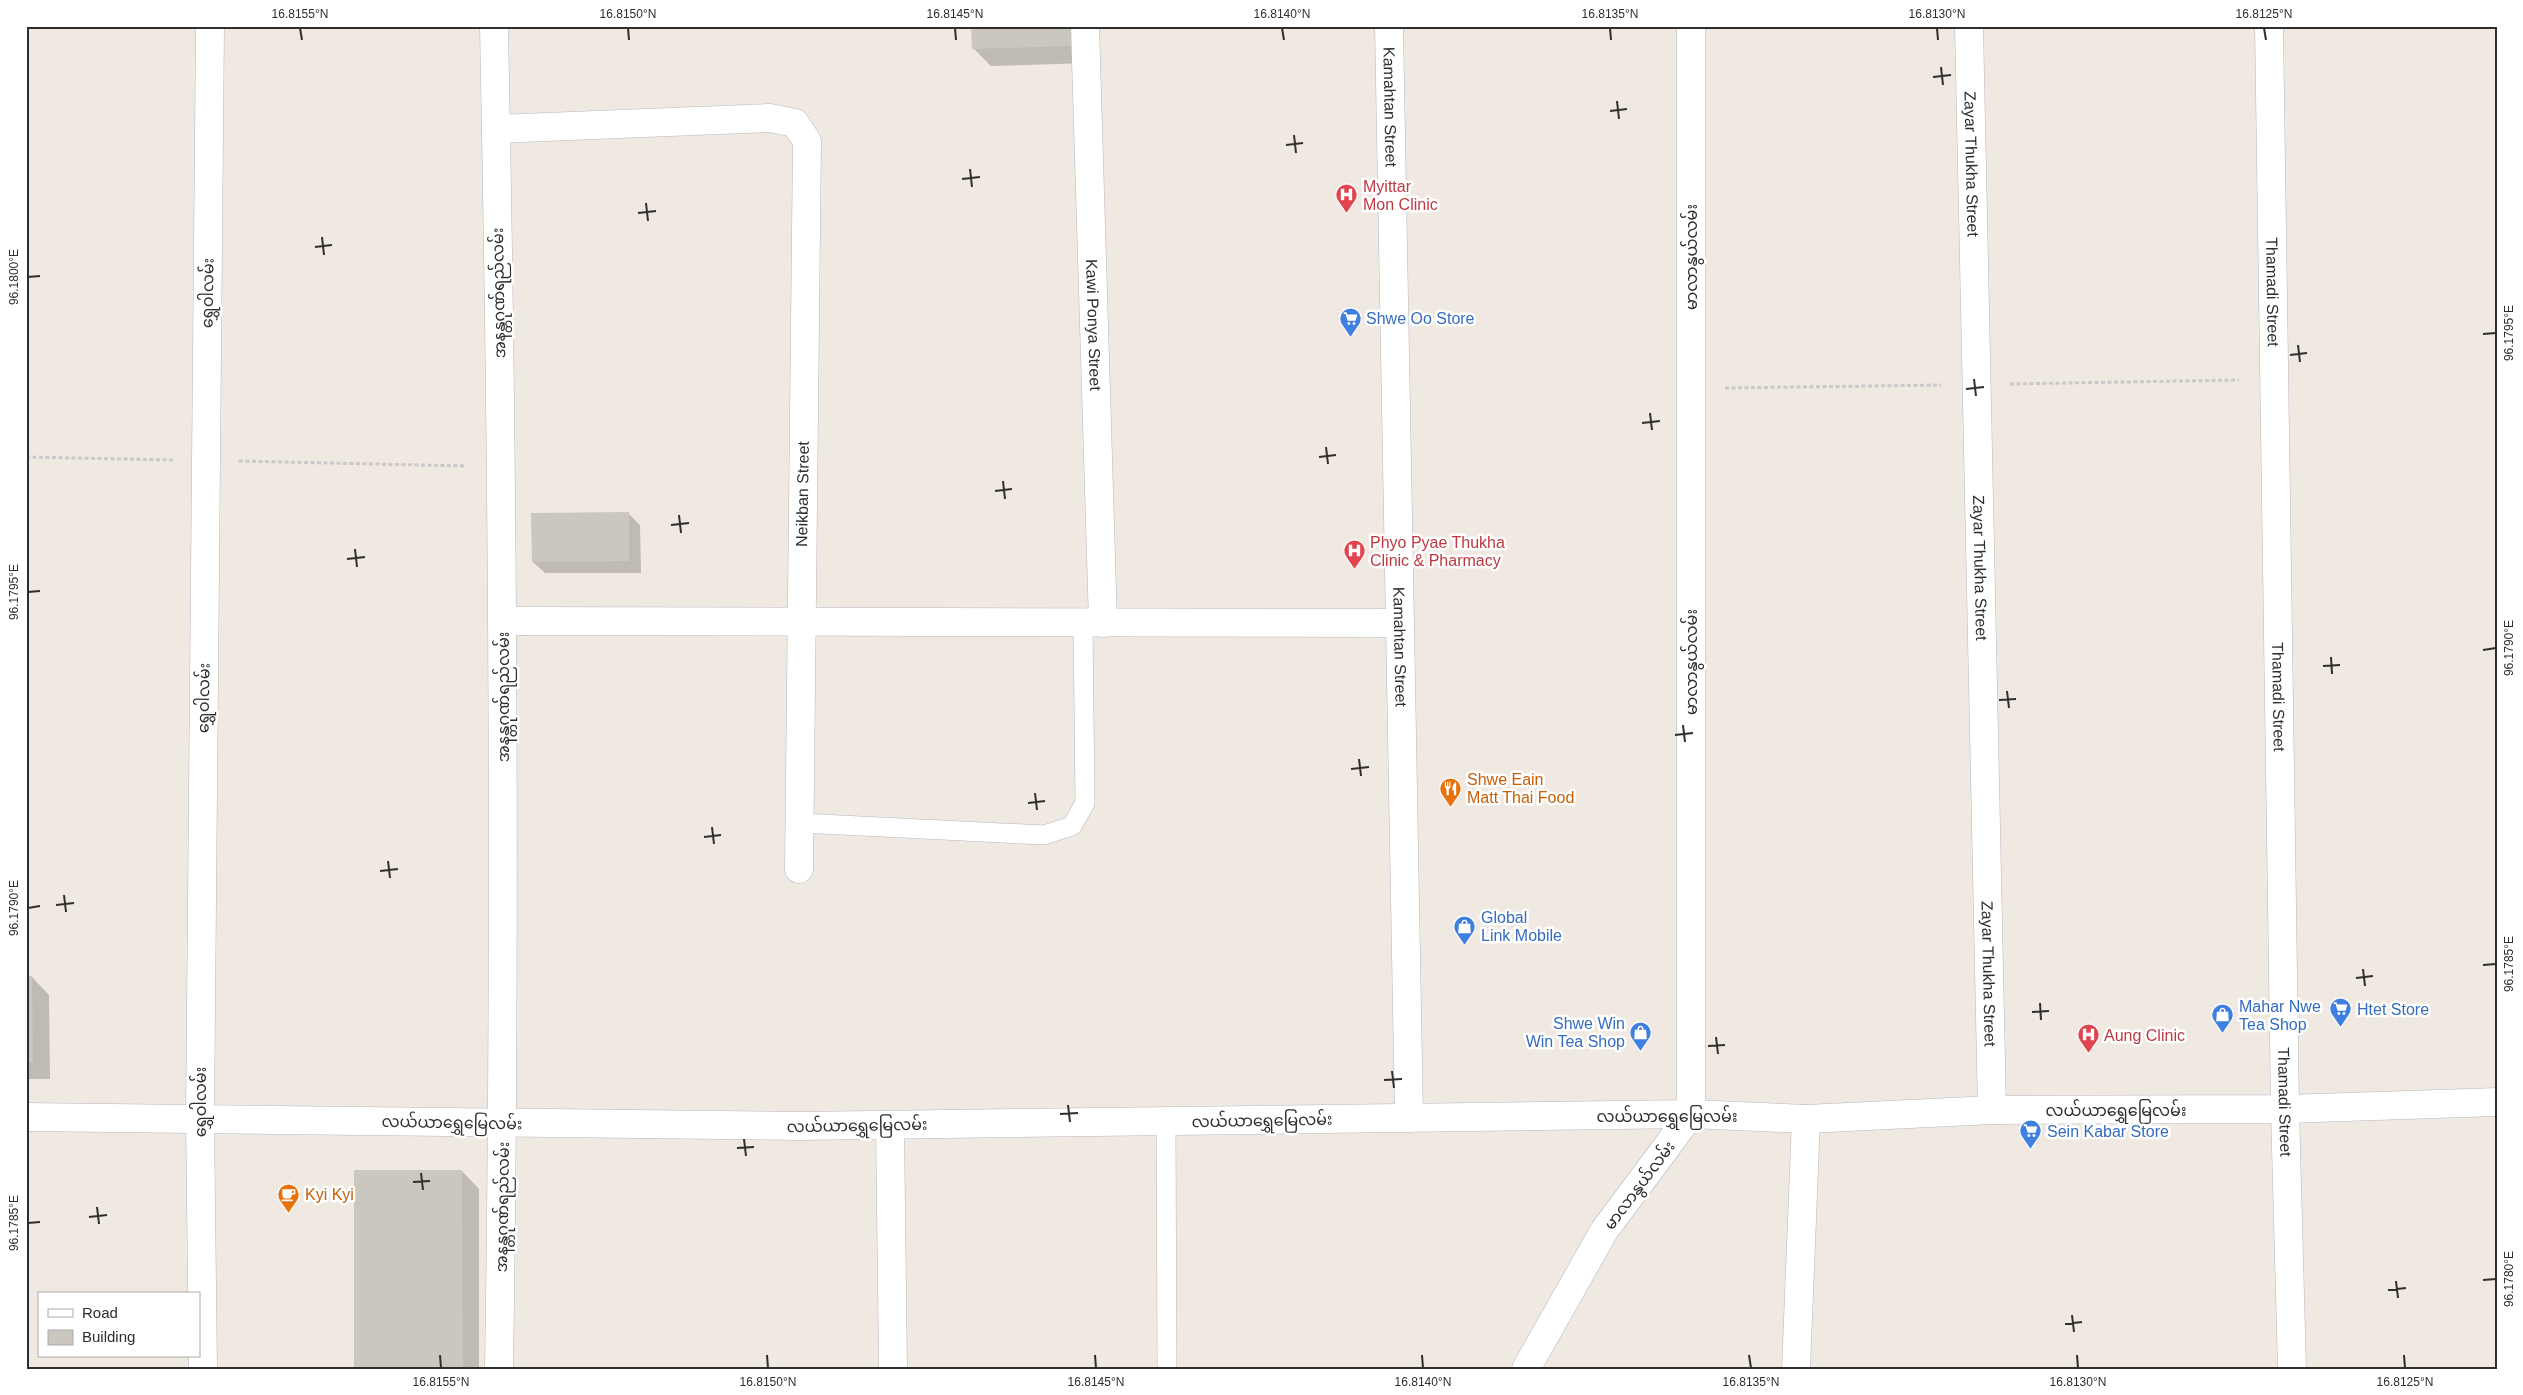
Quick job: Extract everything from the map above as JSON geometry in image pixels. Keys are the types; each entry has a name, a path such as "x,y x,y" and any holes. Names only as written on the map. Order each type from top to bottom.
{"street":[{"name":"ရွှေဝါလမ်း","path":"203,1369 200,1118 210,26"},
{"name":"အနန္တဂုဏ်ရည်လမ်း","path":"494,26 503,621 503,1123 499,1369"},
{"name":"Kawi Ponya Street","path":"1085,26 1093,623"},
{"name":"Kamahtan Street","path":"1390,26 1409,1118"},
{"name":"မာလာနွယ်လမ်း","path":"1526,1369 1604,1231 1691,1114 1691,26"},
{"name":"Zayar Thukha Street","path":"1969,26 1992,1110"},
{"name":"Thamadi Street","path":"2269,26 2284,1109 2292,1369"},
{"name":"Neikban Street","path":"496,129 770,118 795,123 806,141 799,870"},
{"path":"503,621 1400,624"},
{"name":"လယ်ယာရွှေမြေလမ်း","path":"26,1117 503,1123 890,1125 1691,1114 1806,1119 1992,1110 2284,1109 2497,1102"},
{"path":"1796,1369 1806,1119"},
{"path":"890,1125 893,1369"}],"lane":[{"path":"800,823 1044,835 1072,826 1085,804 1093,623"},
{"path":"1166,1121 1167,1369"}],"path":[{"path":"26,456 500,467"}],"building":[{"path":"971,26 1071,26 1071,46 972,49"},
{"path":"629,512 629,561 532,562 531,513"},
{"path":"26,976 32,976 33,1062 26,1062"},
{"path":"354,1170 462,1170 463,1369 354,1369"}],"place":[{"name":"Myittar Mon Clinic","path":"1347,214"},
{"name":"Shwe Oo Store","path":"1350,337"},
{"name":"Phyo Pyae Thukha Clinic & Pharmacy","path":"1354,570"},
{"name":"Shwe Eain Matt Thai Food","path":"1451,807"},
{"name":"Global Link Mobile","path":"1465,945"},
{"name":"Htet Store","path":"2341,1028"},
{"name":"Mahar Nwe Tea Shop","path":"2223,1034"},
{"name":"Shwe Win Win Tea Shop","path":"1641,1051"},
{"name":"Aung Clinic","path":"2088,1054"},
{"name":"Sein Kabar Store","path":"2031,1150"},
{"name":"Kyi Kyi","path":"289,1213"}]}
